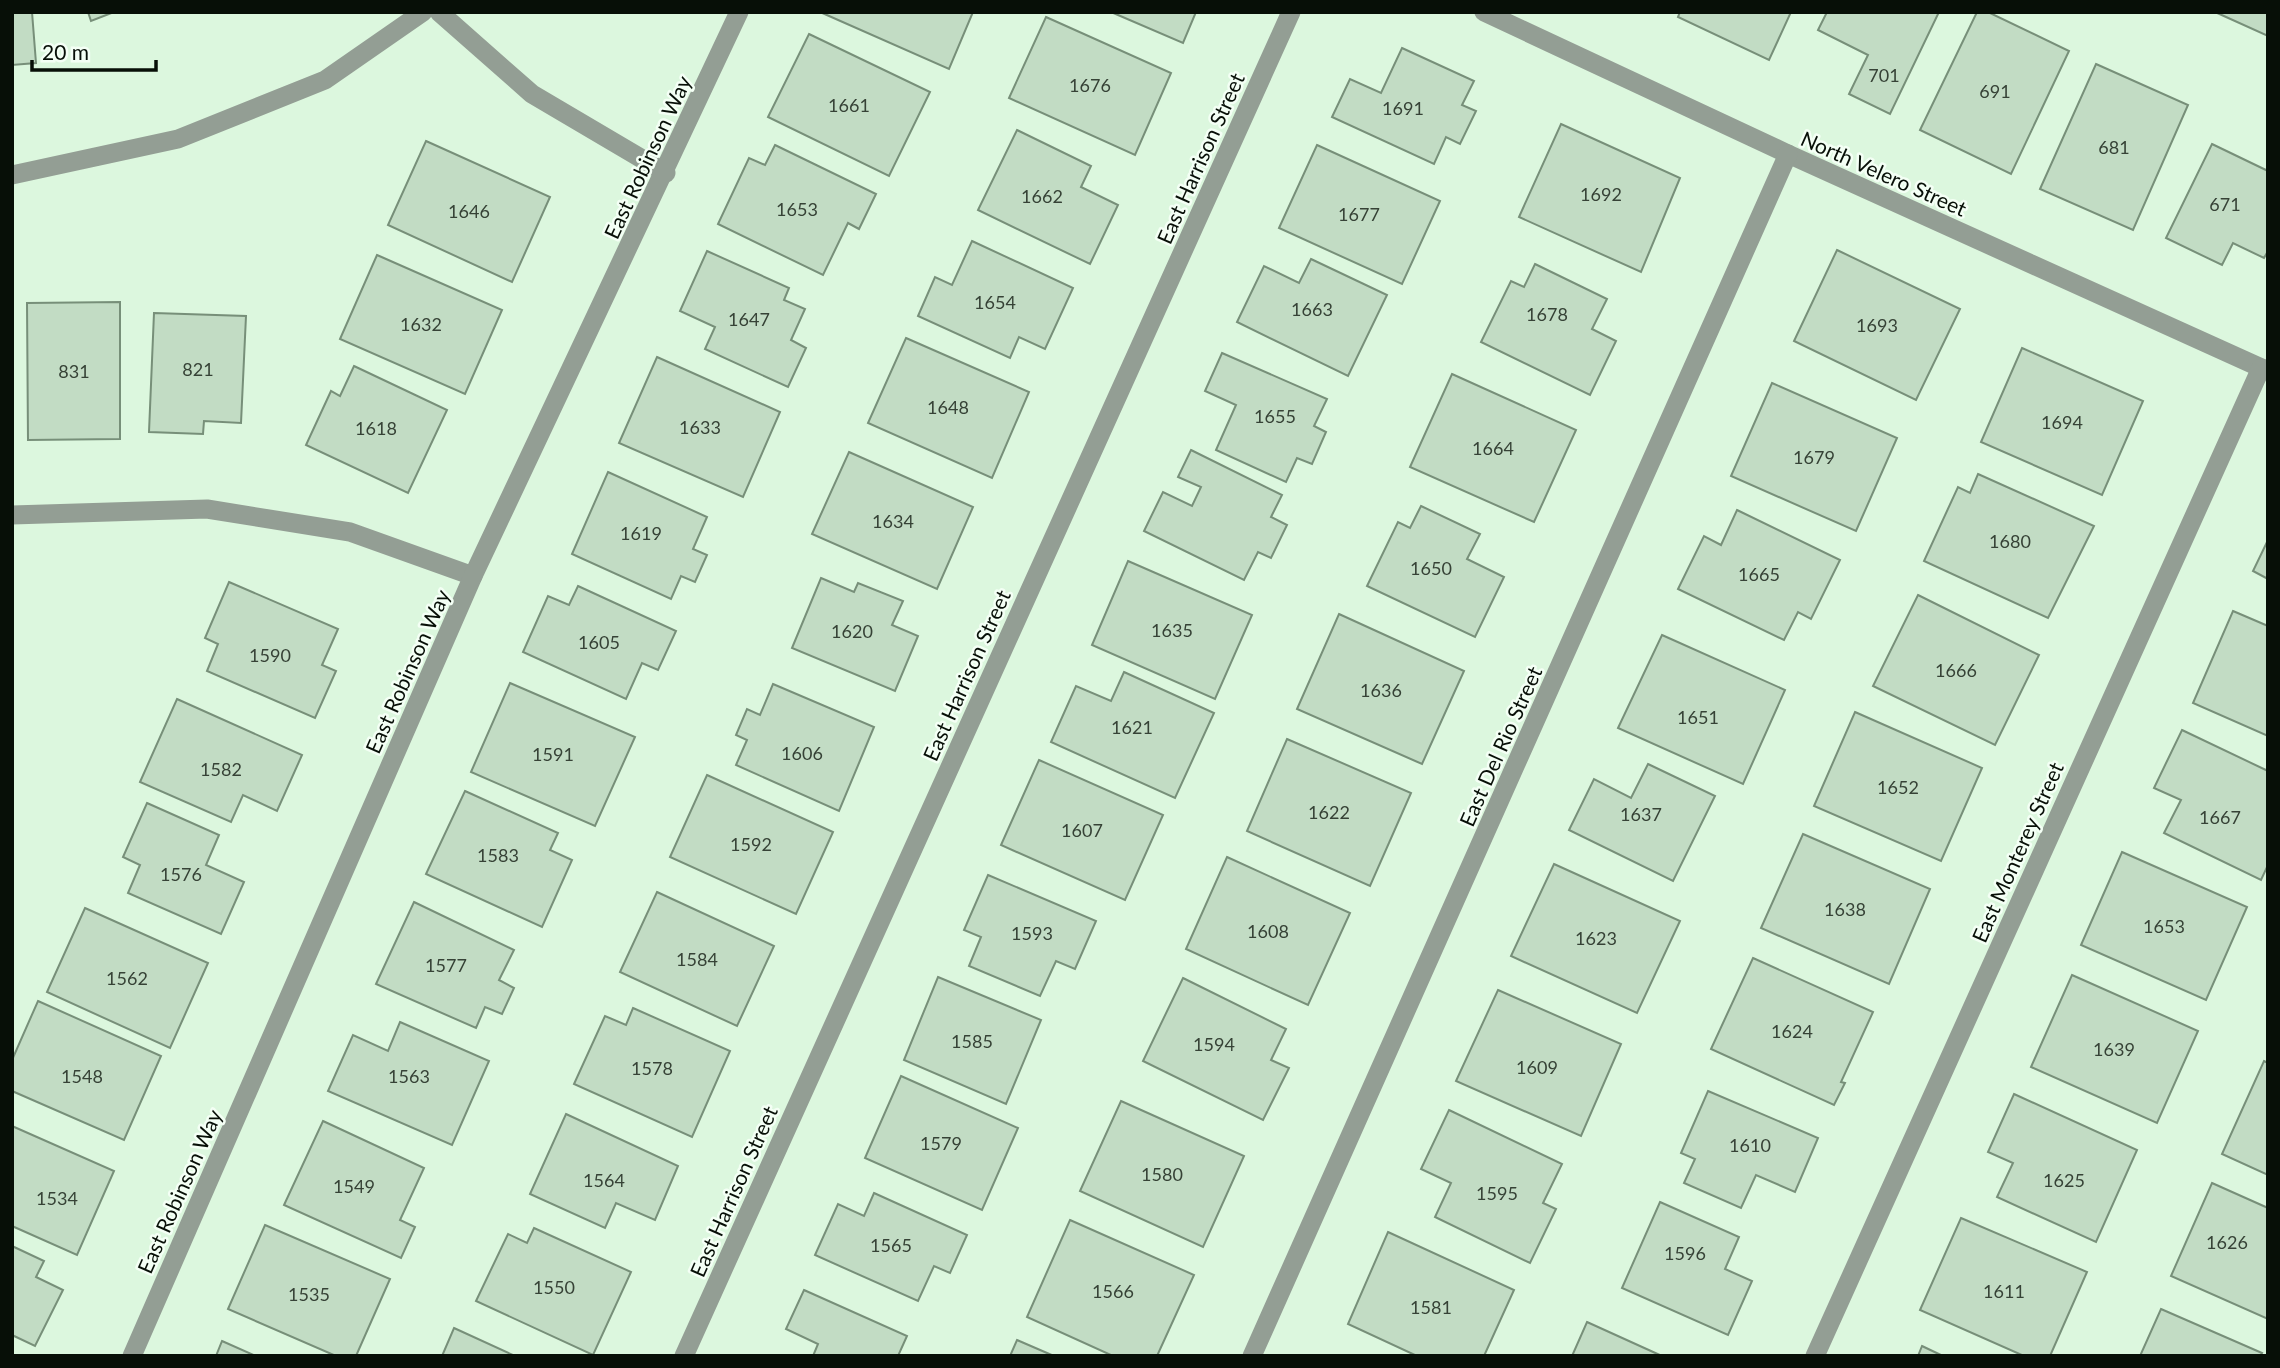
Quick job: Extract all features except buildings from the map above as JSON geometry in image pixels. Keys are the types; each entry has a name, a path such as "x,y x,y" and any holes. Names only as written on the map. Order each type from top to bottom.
{"street":[{"path":"12,175 178,138 326,80 423,12"},
{"path":"439,12 532,94 666,173"},
{"name":"East Robinson Way","path":"132,1356 473,576 666,173 739,12"},
{"name":"East Harrison Street","path":"684,1356 1291,12"},
{"name":"North Velero Street","path":"1484,12 1788,154 2265,369"},
{"name":"East Del Rio Street","path":"1252,1356 1788,154"},
{"name":"East Monterey Street","path":"1815,1356 2265,369"},
{"path":"12,515 207,509 350,532 473,576"}]}
